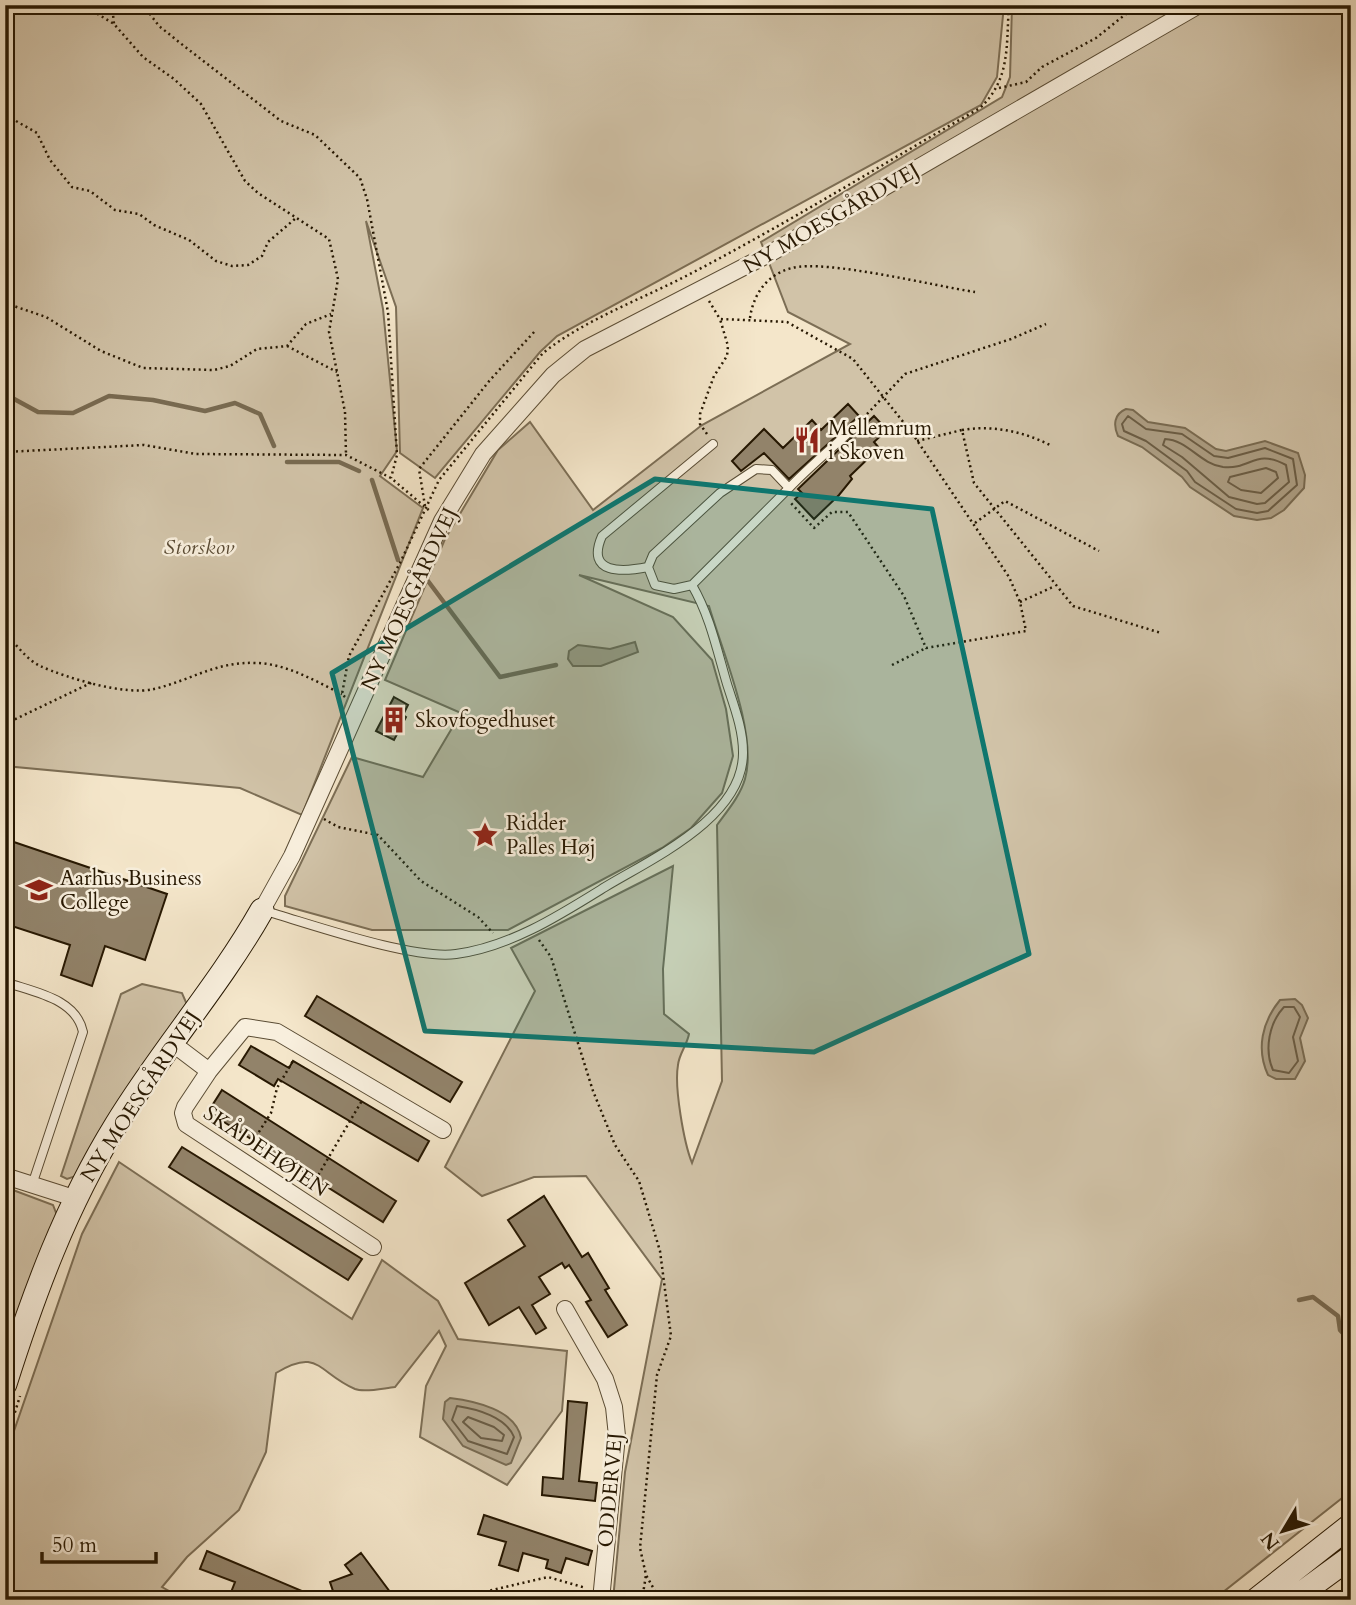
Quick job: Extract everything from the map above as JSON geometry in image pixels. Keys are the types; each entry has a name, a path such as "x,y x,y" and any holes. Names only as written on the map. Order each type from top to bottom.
{"street":[{"name":"NY MOESGÅRDVEJ","path":"14,1386 24,1323 74,1198 116,1124 238,953 262,910 312,810 442,521 483,454 553,375 585,349 769,254 1199,5"},
{"name":"SKÅDEHØJEN","path":"373,1247 191,1128 183,1118 185,1107 209,1070 245,1027 277,1032 443,1130"},
{"name":"SKÅDEHØJEN","path":"172,1043 209,1070"},
{"path":"5,1176 74,1198"},
{"name":"ODDERVEJ","path":"565,1309 605,1379 614,1407 617,1436 602,1596"},
{"path":"1256,1600 1351,1525"},
{"path":"1292,1600 1351,1557"}],"lane":[{"path":"786,492 772,470 756,469 720,493 653,555 648,567 655,585 664,589 692,585 786,492 824,452 833,448 860,422"},
{"path":"648,567 614,571 604,566 599,557 598,546 603,536 713,443"},
{"path":"262,910 408,950 454,955 501,944 679,842 710,818 730,796 738,779 743,754 741,732 706,610 692,585"},
{"path":"5,982 60,1002 80,1019 83,1032 32,1185"}],"path":[{"path":"83,5 114,24 143,57 174,79 201,104 245,181 258,193 321,232 334,250 338,279 329,332 345,412 345,455"},
{"path":"112,5 114,24"},
{"path":"143,5 159,26 184,46 281,121 315,135 360,178 388,312 397,455 391,478"},
{"path":"342,694 349,656 358,646 400,564 439,480 543,353 564,336 688,275 823,201 980,108 999,88 1004,67 1009,5"},
{"path":"999,88 1026,82 1042,67 1096,38 1137,5"},
{"path":"5,121 16,121 37,133 50,160 72,187 90,191 115,210 139,214 154,225 189,240 216,261 232,266 248,265 262,256 268,242 297,217"},
{"path":"750,320 752,300 765,283 792,268 836,269 975,292"},
{"path":"5,303 46,317 101,351 143,368 214,370 230,366 257,349 287,346 337,372"},
{"path":"711,306 720,319 728,346 727,356 713,376 700,414 700,424 713,443"},
{"path":"287,346 306,324 331,314"},
{"path":"720,319 775,320 796,326 853,359 917,441 1009,577 1020,602 1026,631 926,648 892,665"},
{"path":"860,422 905,374 1012,339 1046,324"},
{"path":"425,506 419,469 498,370 535,331"},
{"path":"917,441 962,430 1002,429 1050,445"},
{"path":"962,430 974,483 1073,606 1161,633"},
{"path":"5,452 145,445 196,454 345,455 391,478 442,521"},
{"path":"786,492 814,528 832,512 848,512 904,596 926,648"},
{"path":"975,523 1005,501 1098,551"},
{"path":"1020,602 1055,586"},
{"path":"5,633 39,665 136,692 155,689 221,664 258,663 280,666 342,694 359,706"},
{"path":"5,724 93,682"},
{"path":"312,810 338,827 378,835 421,881 478,917 501,944"},
{"path":"530,929 551,957 593,1091 615,1145 639,1181 660,1251 671,1336 657,1375 640,1548 646,1575 660,1600"},
{"path":"240,1161 271,1113 277,1088 302,1046"},
{"path":"303,1202 370,1087"},
{"path":"5,1444 14,1386"},
{"path":"642,1600 646,1575"},
{"path":"478,1600 484,1592 548,1577 602,1596"}],"highlighted area":[{"path":"655,479 932,509 1029,954 814,1052 425,1031 332,673"}],"green space":[{"name":"Storskov","path":"5,5 1004,5 997,77 981,105 557,336 540,352 435,478 400,453 396,307 366,221 383,309 397,451 380,476 423,508 302,815 240,788 5,766"},
{"path":"1012,5 1351,5 1351,1491 1213,1600 613,1600 625,1472 662,1279 586,1176 534,1177 482,1196 445,1167 535,991 511,948 673,866 663,969 664,1014 689,1034 679,1061 677,1087 683,1129 692,1163 722,1081 717,825 740,791 748,760 747,739 737,692 709,606 579,575 673,617 712,660 726,709 733,756 722,793 691,828 662,848 508,930 372,930 285,906 285,896 352,757 423,777 461,713 385,680 445,539 498,450 530,422 593,510 702,425 850,344 788,312 761,242 1002,97 1010,77"},
{"path":"142,984 182,993 188,1007 76,1176 67,1179 61,1176 121,994"},
{"path":"119,1162 352,1319 382,1260 438,1301 458,1339 567,1351 562,1411 507,1485 420,1437 426,1386 446,1346 439,1331 395,1387 355,1389 318,1365 301,1362 276,1373 266,1452 239,1510 187,1557 162,1587 185,1600 5,1600 5,1457 82,1234"},
{"path":"5,1187 53,1205 58,1218 5,1365"}],"water":[{"path":"1126,409 1133,410 1148,422 1185,428 1216,449 1226,451 1265,441 1298,453 1305,475 1304,488 1284,510 1271,518 1257,520 1234,516 1190,487 1182,477 1142,447 1118,436 1116,420"},
{"path":"635,642 638,652 601,666 573,666 568,659 569,651 578,645 610,649"},
{"path":"1295,999 1302,1005 1308,1018 1300,1038 1305,1061 1295,1079 1276,1079 1268,1075 1264,1065 1262,1046 1265,1027 1280,1000"},
{"path":"450,1398 482,1405 511,1420 518,1428 521,1438 511,1463 506,1465 463,1446 443,1419 445,1402"}],"building":[{"path":"848,404 859,416 789,479 764,453 741,471 732,461 764,429 783,448 812,420 821,430"},
{"path":"874,416 887,430 874,442 879,448 850,476 852,479 839,495 814,519 795,499 802,493 798,489"},
{"name":"Skovfogedhuset","path":"394,697 408,705 403,715 406,717 394,740 376,731"},
{"path":"5,839 167,894 145,960 105,946 92,986 61,975 70,945 12,926 5,929"},
{"path":"317,996 462,1082 450,1102 305,1016"},
{"path":"251,1046 289,1068 293,1061 429,1141 418,1161 278,1079 274,1086 239,1065"},
{"path":"222,1090 396,1201 383,1222 208,1112"},
{"path":"182,1147 362,1259 348,1280 169,1167"},
{"path":"544,1196 582,1257 588,1253 609,1288 605,1290 627,1325 608,1337 586,1302 591,1300 569,1265 565,1268 562,1263 539,1277 550,1294 532,1305 546,1328 536,1334 519,1307 489,1325 465,1283 525,1246 508,1220"},
{"path":"568,1401 587,1403 579,1481 597,1483 595,1501 542,1495 543,1477 563,1479"},
{"path":"484,1515 592,1551 588,1565 566,1558 561,1573 546,1568 548,1560 523,1553 518,1571 499,1565 506,1542 478,1534"},
{"path":"207,1551 302,1591 299,1600 265,1600 252,1595 250,1600 228,1600 235,1582 200,1569"},
{"path":"361,1553 396,1600 336,1600 330,1582 352,1574 345,1565"}],"waterway":[{"path":"5,394 38,412 73,413 109,396 153,400 205,411 235,403 260,414 274,446"},
{"path":"287,462 339,462 359,471"},
{"path":"372,480 398,560"},
{"path":"428,581 500,677 556,665"},
{"path":"1299,1300 1313,1297 1338,1316 1340,1330 1351,1342"}],"place":[{"name":"Mellemrum i Skoven","path":"807,440"},
{"name":"Skovfogedhuset","path":"394,720"},
{"name":"Ridder Palles Høj","path":"485,835"},
{"name":"Aarhus Business College","path":"39,890"}]}
